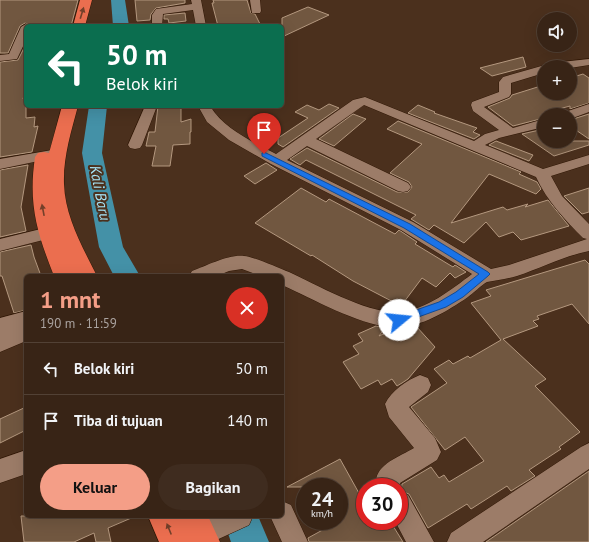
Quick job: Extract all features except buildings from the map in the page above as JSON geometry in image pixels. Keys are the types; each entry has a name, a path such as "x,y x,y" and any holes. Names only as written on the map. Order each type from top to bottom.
{"highway":[{"path":"80,24 86,0"},
{"path":"91,24 97,0"},
{"path":"57,108 51,154 55,173 56,192 61,216 69,241 85,274"},
{"path":"64,274 49,233 40,196 40,175 51,154 69,108"},
{"path":"167,518 193,534"}],"street":[{"path":"255,0 256,11"},
{"path":"157,24 157,15 160,11 197,3 201,24"},
{"path":"0,58 14,56 24,32"},
{"path":"577,68 587,68"},
{"path":"577,72 587,68"},
{"path":"506,92 506,81 537,71"},
{"path":"510,132 477,106 506,92 527,87"},
{"path":"276,161 358,103 364,101 542,174 589,159"},
{"path":"135,145 150,108"},
{"path":"205,108 212,119 234,138 276,161 407,226 489,276 511,272 589,245"},
{"path":"577,112 589,108"},
{"path":"475,147 496,133 510,132 537,125"},
{"path":"306,140 403,187"},
{"path":"0,164 51,154"},
{"path":"542,174 556,199 589,234"},
{"path":"0,245 49,233"},
{"path":"203,274 226,265 243,262 276,274"},
{"path":"284,277 360,311 399,320 442,304 460,295 485,274"},
{"path":"0,326 24,320"},
{"path":"0,343 24,333"},
{"path":"388,478 388,476 429,452 427,446 397,410 396,406 396,404 420,385"},
{"path":"460,542 589,455"},
{"path":"0,471 24,463"},
{"path":"193,534 236,518"},
{"path":"284,518 295,542"},
{"path":"408,520 421,542"}],"waterway":[{"name":"Kali Baru","path":"118,0 121,24"},
{"name":"Kali Baru","path":"98,108 92,153 111,247 126,274"},
{"name":"Kali Baru","path":"241,518 250,542"}],"route":[{"path":"264,154 407,226 485,274 460,295 416,315 399,320"}]}
